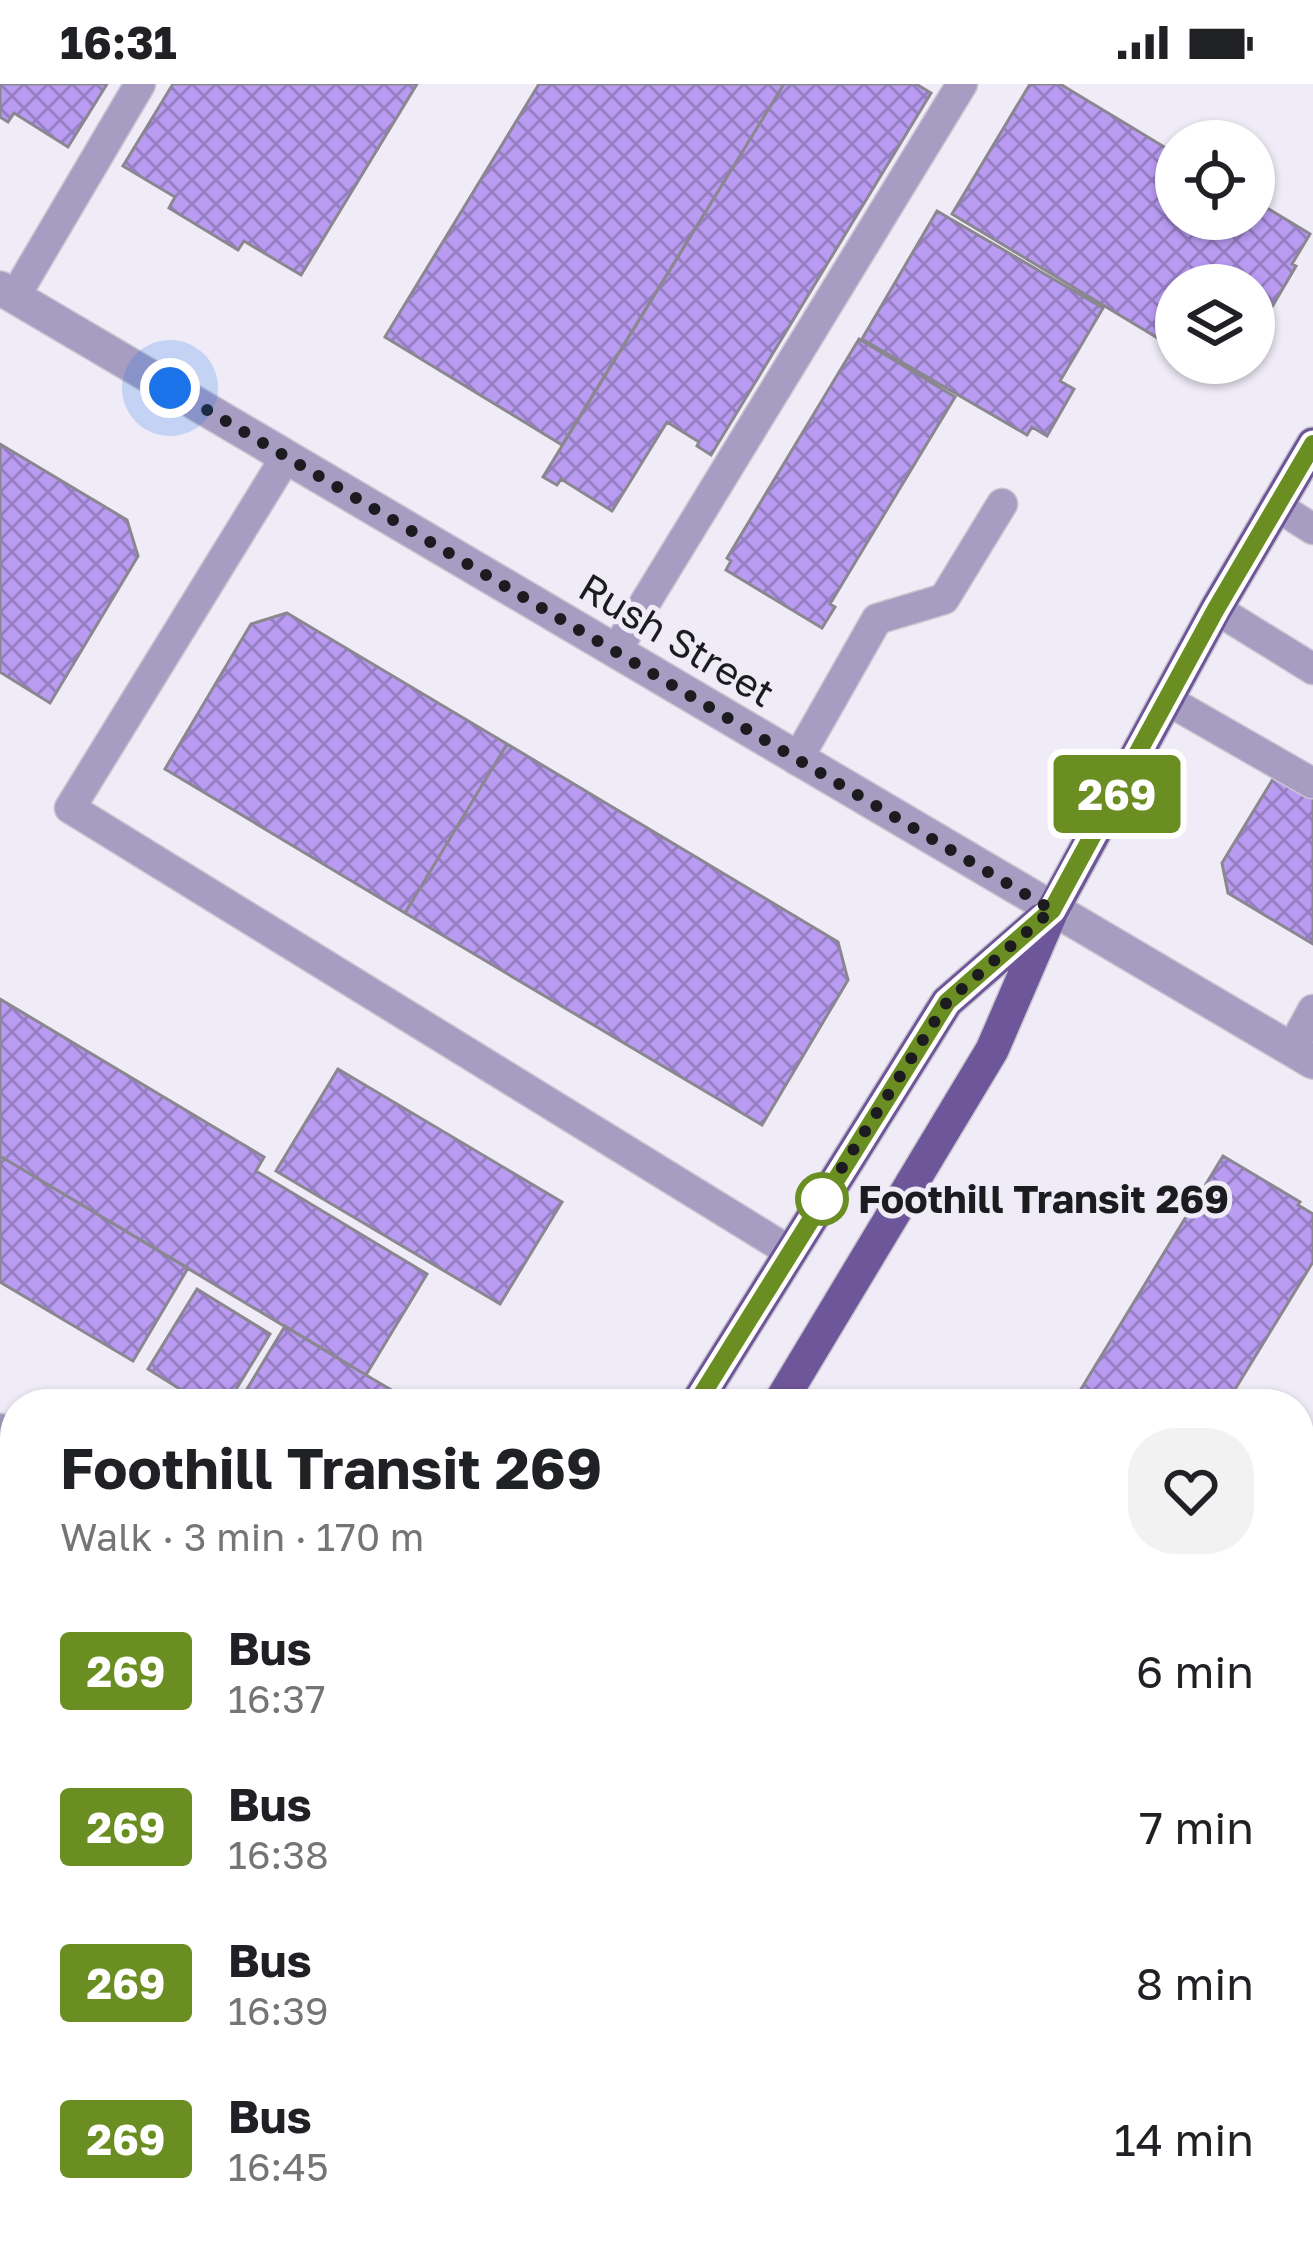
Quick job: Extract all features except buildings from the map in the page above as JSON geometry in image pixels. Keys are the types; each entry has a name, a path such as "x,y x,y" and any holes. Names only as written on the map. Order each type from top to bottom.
{"main road":[{"path":"788,1389 992,1050 1052,910 1216,609 1313,444"},
{"path":"705,1389 947,1002 1052,910"}],"street":[{"name":"Rush Street","path":"8,292 1302,1056"}],"lane":[{"path":"8,292 140,84"},
{"path":"615,652 962,84"},
{"path":"286,457 70,808 789,1251"},
{"path":"797,760 877,619 944,599 1002,504"},
{"path":"1275,505 1313,529"},
{"path":"1216,609 1313,669"},
{"path":"1168,700 1312,783"},
{"path":"1302,1056 1313,1010"}],"bus line":[{"name":"269","path":"705,1389 947,1002 1052,910 1216,609 1313,444"}],"place":[{"name":"Foothill Transit 269","path":"822,1199"}],"route":[{"path":"170,388 1052,910 947,1002 812,1215 822,1199"}]}
